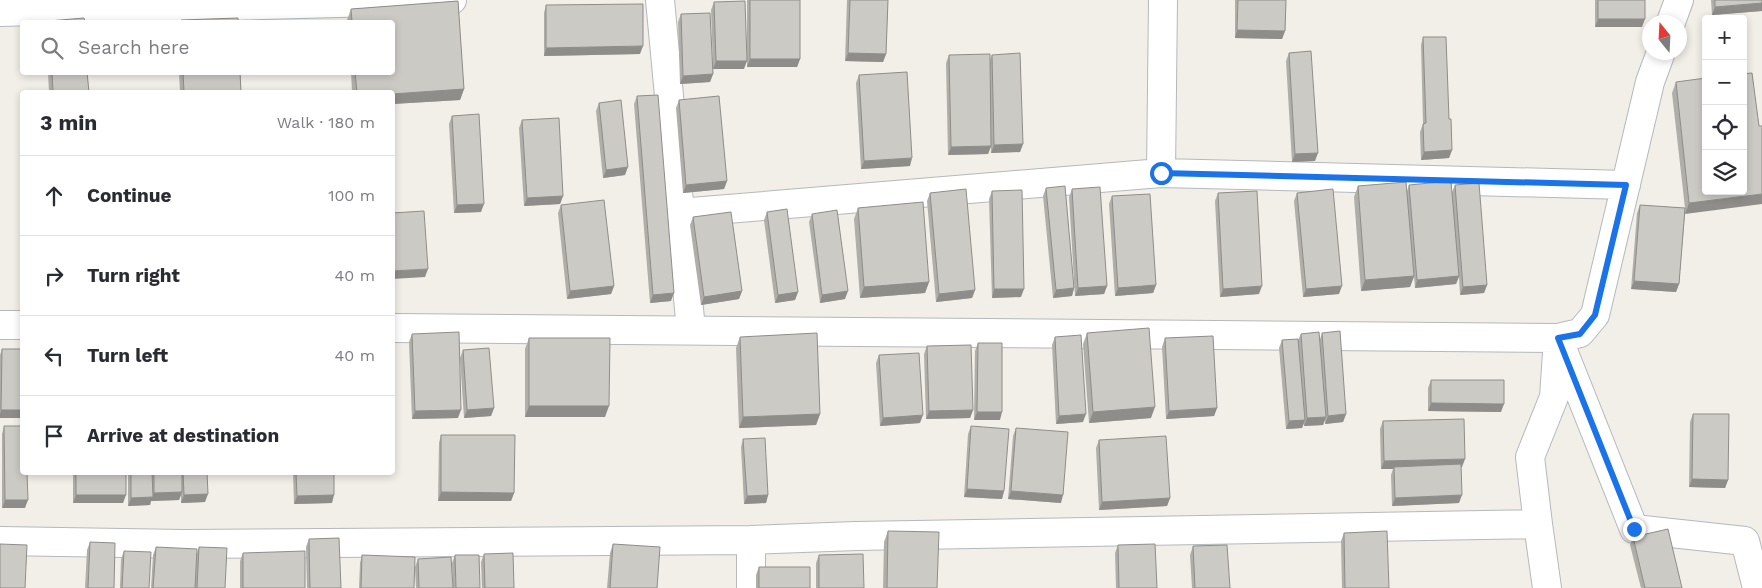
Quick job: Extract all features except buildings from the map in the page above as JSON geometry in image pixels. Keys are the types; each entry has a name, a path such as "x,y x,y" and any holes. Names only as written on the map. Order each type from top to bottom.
{"street":[{"path":"0,12 452,0"},
{"path":"660,0 691,330"},
{"path":"1161,173 1163,0"},
{"path":"1674,15 1679,0"},
{"path":"395,328 1558,338 1580,334 1595,315 1650,82 1658,60"},
{"path":"679,213 1161,173 1626,185"},
{"path":"0,325 20,326"},
{"path":"1547,588 1530,457 1554,397 1558,338"},
{"path":"1558,338 1634,529 1745,541 1757,588"},
{"path":"0,541 184,544 751,540 866,535 1538,524"},
{"path":"750,588 751,540"}],"route":[{"path":"1161,173 1626,185 1595,315 1580,334 1558,338 1634,529"}]}
